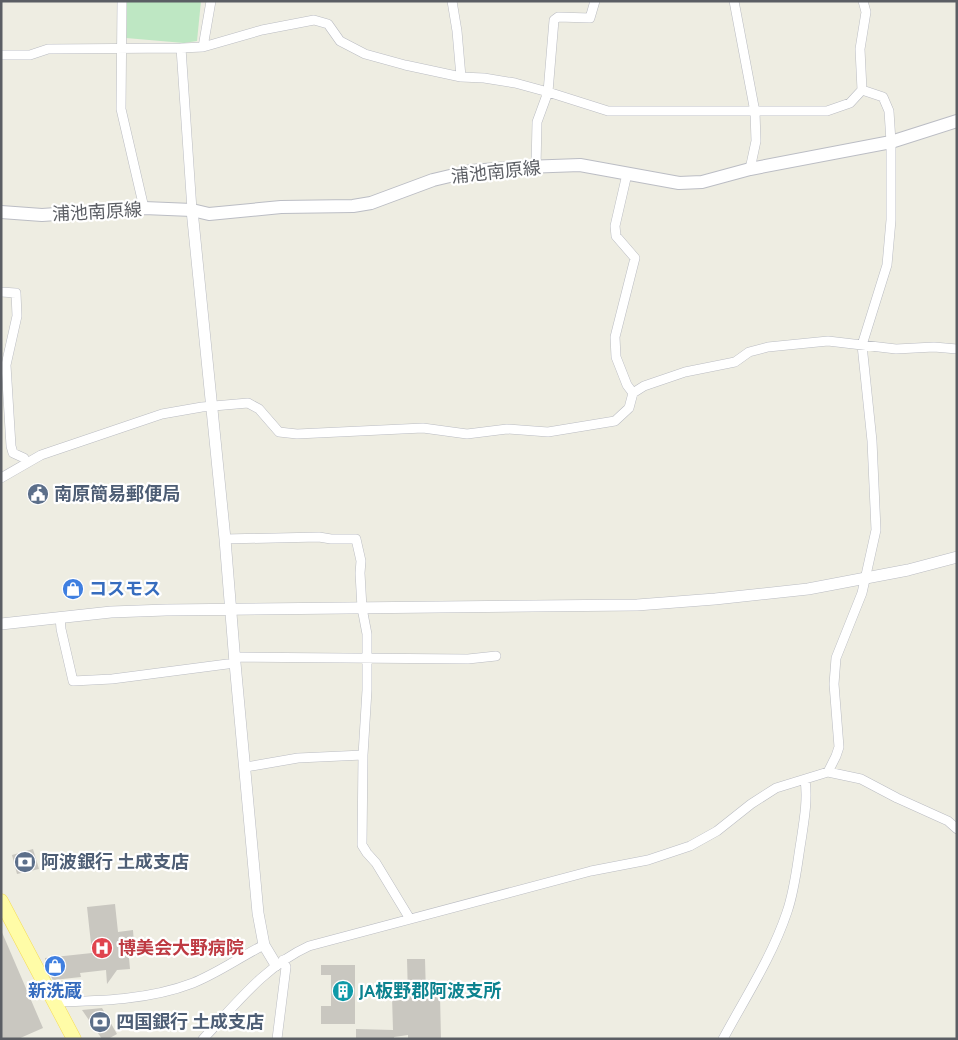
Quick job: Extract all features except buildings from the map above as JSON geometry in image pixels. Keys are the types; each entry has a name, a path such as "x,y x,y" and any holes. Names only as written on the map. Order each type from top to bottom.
{"main road":[{"name":"浦池南原線","path":"1,212 42,215 144,208 192,210 209,214 281,207 353,206 371,203 433,180 471,171 580,165 679,183 702,182 750,169 891,142 957,121"},
{"path":"2,906 74,1039"}],"street":[{"path":"122,1 121,109 144,208"},
{"path":"203,47 212,1"},
{"path":"452,1 461,77"},
{"path":"536,167 537,122 548,92 554,20 558,17 590,18 595,1"},
{"path":"734,1 755,112 756,141 750,169"},
{"path":"1,55 30,55 48,49 203,47 262,30 314,20 328,24 340,41 365,54 461,77 484,78 548,92 608,111 827,111 850,103 862,90 860,49 866,12 863,1"},
{"path":"181,48 192,210 225,538 258,913 264,944 279,962 286,967 277,1039"},
{"path":"828,772 839,747 834,684 836,658 867,578 876,530 872,441 862,345 887,265 891,220 891,142 889,110 883,97 862,90"},
{"path":"626,174 615,226 616,236 635,258 614,337 616,357 627,385 633,394"},
{"path":"1,292 16,292 18,316 6,365 6,374 11,446 13,453 24,458 27,463"},
{"path":"1,478 15,472 41,455 162,414 211,407 248,403 259,409 279,432 297,434 423,428 467,434 507,429 548,432 615,421 629,408 633,394 644,386 685,372 735,362 749,352 768,347 828,341 896,349 934,347 957,349"},
{"path":"225,538 319,537 356,539 361,561 362,608 367,634 368,657 362,755 362,845 376,863 410,919"},
{"path":"1,624 120,612 637,604 753,596 808,589 867,578 908,570 957,557"},
{"path":"60,617 73,681 112,679 235,660 368,657 468,659 496,656"},
{"path":"246,767 298,758 362,755"},
{"path":"203,1039 266,972 279,962 309,946 591,871 648,860 690,846 717,831 750,804 776,788 828,772 861,779 948,821 957,829"},
{"path":"723,1039 775,943 787,912 794,888 803,827 807,789 805,780"},
{"path":"53,1002 101,1002 149,995 193,983 264,944"}],"green space":[{"path":"127,1 201,1 197,41 184,43 126,38"}],"place":[{"name":"南原簡易郵便局","path":"38,494"},
{"name":"コスモス","path":"73,589"},
{"name":"阿波銀行 土成支店","path":"25,862"},
{"name":"博美会大野病院","path":"102,948"},
{"name":"新洗蔵","path":"55,966"},
{"name":"JA板野郡阿波支所","path":"343,991"},
{"name":"四国銀行 土成支店","path":"100,1022"}]}
